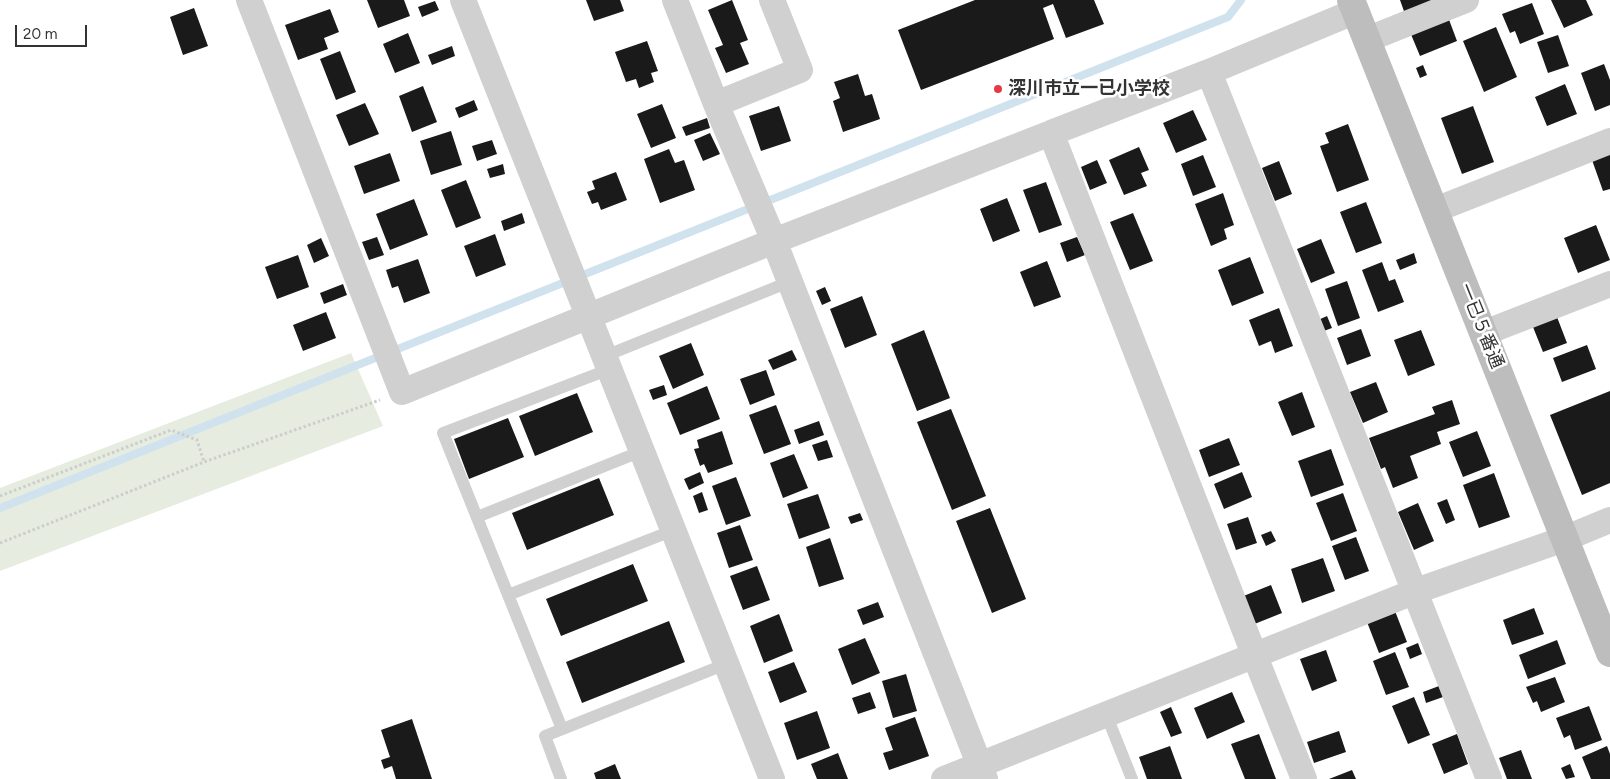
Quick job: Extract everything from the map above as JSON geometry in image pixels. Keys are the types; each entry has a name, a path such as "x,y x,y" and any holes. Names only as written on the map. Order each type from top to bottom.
{"street":[{"path":"249,0 402,392 774,241 1209,72 1353,6"},
{"path":"463,0 772,779"},
{"path":"675,0 716,104 774,241 982,772"},
{"path":"716,104 800,70 772,0"},
{"path":"1366,40 1466,0"},
{"name":"一已５番通","path":"1353,6 1610,653"},
{"path":"1209,72 1489,779"},
{"path":"1051,133 1304,779"},
{"path":"1435,210 1610,141"},
{"path":"1484,334 1610,284"},
{"path":"944,779 982,772 1106,714 1254,654 1416,591 1564,539 1610,520"}],"lane":[{"path":"562,729 443,433 789,282"},
{"path":"477,517 642,451"},
{"path":"508,595 674,530"},
{"path":"562,779 545,736 726,664"},
{"path":"1106,714 1132,779"}],"path":[{"path":"0,543 204,462 402,392"},
{"path":"0,496 171,430 198,440 204,462"}],"shaded area":[{"path":"351,353 383,426 0,571 0,488"}],"building":[{"path":"367,0 404,0 410,16 378,28"},
{"path":"586,0 620,0 624,11 594,21"},
{"path":"732,0 748,40 740,43 749,64 726,73 715,48 723,45 708,10"},
{"path":"975,0 1094,0 1104,24 1066,38 1053,4 1043,8 1054,39 921,90 898,30"},
{"path":"1400,0 1440,0 1405,14"},
{"path":"1551,0 1586,0 1593,15 1564,28"},
{"path":"435,1 439,10 422,17 418,7"},
{"path":"1532,3 1544,34 1520,44 1515,31 1510,33 1502,14"},
{"path":"194,8 208,46 183,55 170,17"},
{"path":"330,9 339,32 324,38 328,49 298,60 285,25"},
{"path":"1448,17 1457,41 1420,56 1410,32"},
{"path":"1496,27 1517,77 1484,92 1463,41"},
{"path":"408,33 420,63 395,73 383,44"},
{"path":"1558,35 1569,66 1548,73 1537,42"},
{"path":"647,41 658,71 651,73 654,82 639,88 636,79 626,82 615,52"},
{"path":"452,46 455,56 432,65 428,55"},
{"path":"340,51 356,92 336,100 320,59"},
{"path":"1604,64 1610,80 1610,105 1595,111 1581,73"},
{"path":"1423,65 1427,75 1420,78 1416,68"},
{"path":"858,74 865,96 872,94 880,119 843,132 833,101 840,98 834,82"},
{"path":"1565,84 1577,114 1547,126 1535,97"},
{"path":"423,86 437,122 412,132 399,96"},
{"path":"474,100 478,110 459,118 455,108"},
{"path":"365,103 379,134 349,146 336,115"},
{"path":"662,104 676,138 651,148 637,114"},
{"path":"779,106 791,141 761,151 749,116"},
{"path":"1473,106 1494,162 1462,174 1441,118"},
{"path":"1193,110 1207,140 1176,153 1163,123"},
{"path":"707,118 710,128 686,136 682,127"},
{"path":"1348,124 1369,180 1337,192 1320,146 1329,143 1325,133"},
{"path":"451,131 462,165 431,175 420,141"},
{"path":"710,133 720,154 703,161 694,140"},
{"path":"492,140 497,154 477,161 472,146"},
{"path":"1139,147 1149,170 1141,173 1147,186 1124,195 1109,160"},
{"path":"669,149 675,163 684,160 695,190 660,203 644,159"},
{"path":"390,153 400,181 364,194 354,166"},
{"path":"1610,154 1610,189 1603,191 1592,160"},
{"path":"1203,155 1216,187 1193,196 1181,164"},
{"path":"1097,160 1107,183 1090,190 1081,167"},
{"path":"1279,161 1292,194 1275,201 1262,168"},
{"path":"503,164 505,174 490,178 487,169"},
{"path":"616,172 627,200 601,210 598,202 592,204 587,192 595,189 592,181"},
{"path":"466,180 481,218 456,228 441,190"},
{"path":"1046,182 1062,225 1039,233 1023,190"},
{"path":"1223,193 1234,225 1224,229 1227,239 1211,246 1195,204"},
{"path":"1007,198 1020,231 993,242 980,209"},
{"path":"414,199 428,235 390,250 376,214"},
{"path":"1366,202 1382,243 1356,253 1340,212"},
{"path":"522,213 525,223 504,231 501,221"},
{"path":"1133,213 1153,261 1130,270 1110,222"},
{"path":"1596,225 1610,260 1578,273 1564,238"},
{"path":"495,234 506,265 476,277 464,246"},
{"path":"377,237 384,255 369,260 362,242"},
{"path":"1077,237 1085,255 1067,262 1060,243"},
{"path":"321,238 329,256 314,263 307,245"},
{"path":"1321,239 1335,273 1311,283 1297,249"},
{"path":"1414,253 1417,263 1400,270 1396,260"},
{"path":"298,255 309,287 277,299 265,267"},
{"path":"1250,257 1264,293 1232,306 1218,270"},
{"path":"418,259 430,293 404,303 398,286 392,288 386,270"},
{"path":"1047,261 1061,297 1034,307 1020,272"},
{"path":"1382,262 1389,281 1395,279 1404,302 1378,312 1362,270"},
{"path":"1347,281 1360,318 1338,326 1325,289"},
{"path":"343,284 347,295 324,304 320,293"},
{"path":"825,287 831,301 822,305 816,291"},
{"path":"862,296 877,335 845,348 830,309"},
{"path":"1279,308 1293,346 1275,353 1271,341 1259,346 1249,320"},
{"path":"326,312 336,338 303,351 293,325"},
{"path":"1327,316 1332,328 1321,332 1316,321"},
{"path":"1557,317 1567,343 1543,352 1533,327"},
{"path":"1361,329 1371,356 1347,365 1337,338"},
{"path":"924,330 950,398 917,411 891,344"},
{"path":"1421,330 1435,365 1408,376 1394,340"},
{"path":"691,343 704,375 673,389 659,356"},
{"path":"1587,345 1596,369 1562,382 1553,358"},
{"path":"792,350 797,360 773,370 768,360"},
{"path":"766,370 775,395 750,405 740,379"},
{"path":"1376,382 1388,412 1363,423 1350,392"},
{"path":"664,385 667,395 653,400 649,390"},
{"path":"707,386 720,419 680,435 667,403"},
{"path":"1610,391 1610,483 1582,495 1550,415"},
{"path":"1302,392 1315,427 1292,436 1278,402"},
{"path":"577,393 593,432 535,456 519,416"},
{"path":"1452,400 1460,424 1437,432 1441,444 1410,456 1418,478 1393,488 1385,467 1381,469 1369,438 1435,414 1432,407"},
{"path":"776,405 791,444 764,454 749,415"},
{"path":"951,409 986,496 952,510 917,422"},
{"path":"508,418 524,457 469,479 454,439"},
{"path":"819,421 824,435 799,444 794,430"},
{"path":"722,431 733,464 708,473 704,464 700,466 694,449 699,448 697,440"},
{"path":"1477,431 1491,466 1463,477 1449,442"},
{"path":"1229,438 1240,465 1209,477 1199,450"},
{"path":"827,440 833,457 818,461 812,445"},
{"path":"1331,449 1344,485 1311,497 1298,461"},
{"path":"794,454 808,488 783,498 770,463"},
{"path":"700,472 704,483 689,490 684,479"},
{"path":"1242,472 1252,497 1224,509 1214,484"},
{"path":"1494,473 1510,517 1479,528 1463,485"},
{"path":"736,477 751,516 726,525 712,486"},
{"path":"599,478 614,515 527,550 512,513"},
{"path":"702,492 708,510 699,513 693,496"},
{"path":"1343,493 1357,531 1331,541 1316,503"},
{"path":"818,494 830,528 799,539 787,504"},
{"path":"1447,499 1455,520 1446,524 1437,503"},
{"path":"1418,503 1434,541 1414,550 1398,512"},
{"path":"990,508 1026,599 992,613 956,521"},
{"path":"860,513 863,520 851,524 848,517"},
{"path":"1248,517 1257,543 1236,550 1227,524"},
{"path":"740,525 753,560 729,568 717,533"},
{"path":"1271,531 1276,541 1266,546 1261,535"},
{"path":"1356,537 1369,571 1345,580 1332,546"},
{"path":"830,538 844,579 819,587 806,547"},
{"path":"1323,558 1335,591 1302,603 1291,569"},
{"path":"633,564 648,601 561,636 546,599"},
{"path":"757,566 770,600 743,610 730,576"},
{"path":"1271,585 1282,613 1252,625 1241,597"},
{"path":"878,602 884,617 863,625 857,610"},
{"path":"1534,608 1544,634 1512,645 1503,620"},
{"path":"1395,611 1407,642 1379,653 1367,622"},
{"path":"779,614 793,651 764,663 750,626"},
{"path":"669,621 685,662 582,703 566,662"},
{"path":"865,638 880,673 852,685 838,649"},
{"path":"1557,640 1566,664 1528,679 1519,655"},
{"path":"1418,643 1422,654 1410,659 1406,648"},
{"path":"1326,650 1337,681 1312,691 1300,659"},
{"path":"1395,652 1409,687 1386,695 1373,661"},
{"path":"794,662 807,692 780,703 768,672"},
{"path":"906,674 917,711 893,718 882,681"},
{"path":"1555,677 1565,702 1541,712 1537,701 1533,703 1526,687"},
{"path":"1439,686 1443,697 1426,703 1423,692"},
{"path":"870,692 876,708 858,714 852,698"},
{"path":"1232,692 1245,722 1207,739 1194,708"},
{"path":"1414,697 1430,735 1408,744 1392,706"},
{"path":"1589,706 1602,740 1575,750 1570,735 1564,738 1556,718"},
{"path":"1171,707 1182,733 1171,737 1160,712"},
{"path":"817,711 830,748 797,760 784,723"},
{"path":"915,717 929,756 889,770 883,753 893,750 885,728"},
{"path":"412,719 432,779 396,779 392,766 384,769 381,760 390,757 381,730"},
{"path":"1339,731 1346,752 1314,763 1307,742"},
{"path":"1259,734 1276,779 1245,779 1231,744"},
{"path":"1457,734 1468,764 1444,774 1432,744"},
{"path":"1170,746 1182,779 1147,779 1139,757"},
{"path":"1607,746 1610,754 1610,779 1591,779 1582,757"},
{"path":"1521,750 1532,779 1507,779 1499,758"},
{"path":"838,753 848,779 817,779 811,764"},
{"path":"615,764 621,779 596,779 594,773"},
{"path":"1570,764 1575,777 1566,779 1561,768"},
{"path":"1352,770 1356,779 1329,779"}],"waterway":[{"path":"0,508 1228,17 1241,0"}],"place":[{"name":"深川市立一已小学校","path":"998,89"}]}
